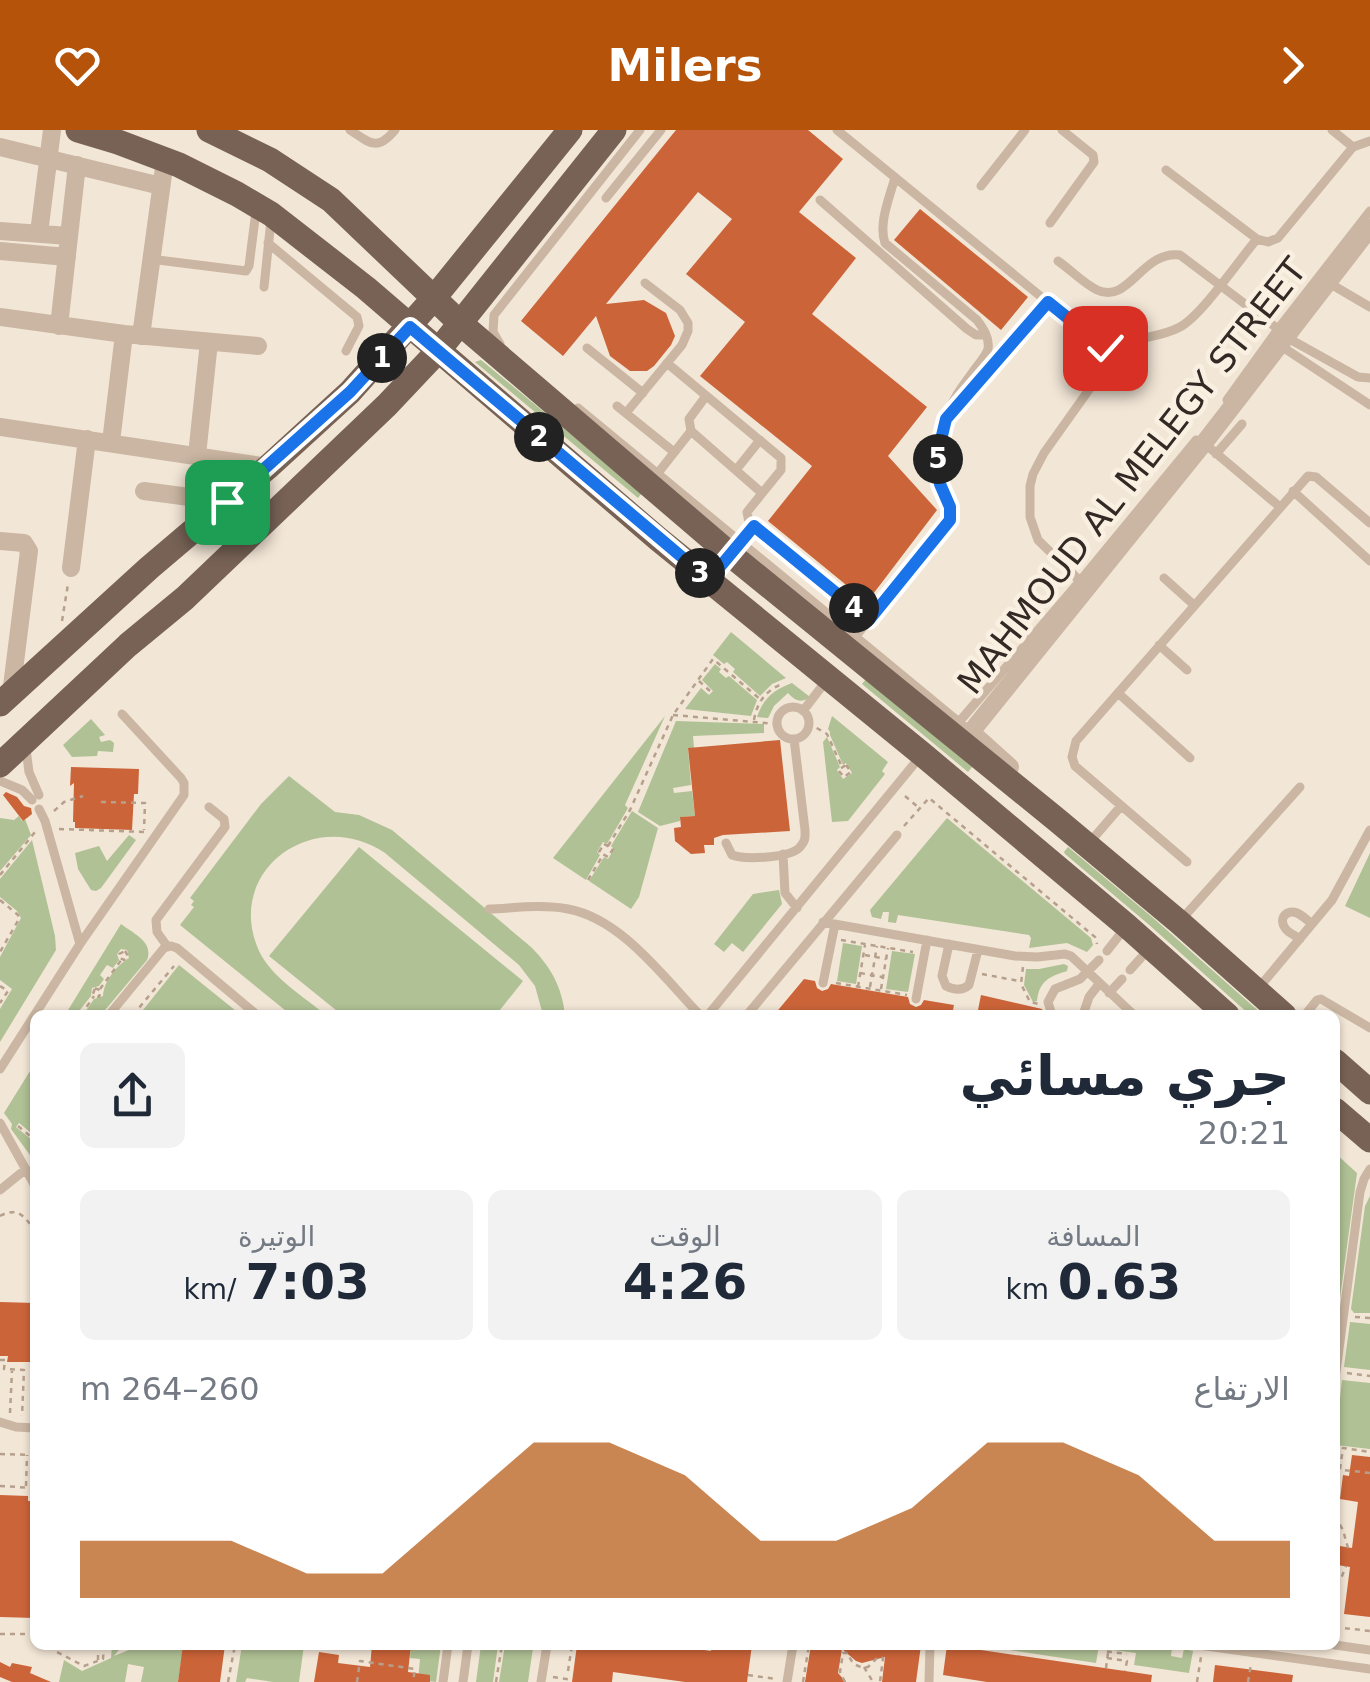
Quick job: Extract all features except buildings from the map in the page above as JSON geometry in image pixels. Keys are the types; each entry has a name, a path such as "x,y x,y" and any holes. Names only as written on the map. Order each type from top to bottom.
{"main road":[{"path":"78,130 165,160 264,209 361,300 410,327 1032,846 1221,1010"},
{"path":"209,130 270,160 331,200 460,323 737,548 1278,1010"},
{"path":"6,699 350,392 410,327 570,130"},
{"path":"0,764 184,598 387,405 438,351 614,130"},
{"path":"361,300 406,270"},
{"path":"709,580 737,548"},
{"path":"149,568 155,590 184,598"},
{"path":"105,608 127,617 131,626 128,645"},
{"path":"1032,846 1051,839 1056,830 1048,813"},
{"path":"1340,1065 1370,1092"},
{"path":"1340,1114 1370,1140"}],"street":[{"path":"39,233 52,130"},
{"path":"0,147 161,186"},
{"path":"111,442 150,259 165,160"},
{"path":"60,326 77,165"},
{"name":"MAHMOUD AL MELEGY STREET","path":"1048,813 1023,780 966,727 1210,449 1281,337 1370,228"},
{"path":"0,230 69,236"},
{"path":"0,252 67,257"},
{"path":"0,316 133,335 258,346"},
{"path":"197,456 209,342"},
{"path":"0,427 268,467"},
{"path":"71,568 87,439"},
{"path":"144,491 227,502"},
{"path":"0,540 24,543 29,551 6,699"}],"lane":[{"path":"350,130 379,144 395,130"},
{"path":"544,381 496,340 494,315 640,130"},
{"path":"606,198 661,130"},
{"path":"836,130 1108,353 1108,363 1044,453 1030,486 1030,516 1038,540 1080,581"},
{"path":"981,186 1024,130"},
{"path":"1050,223 1094,158 1062,130"},
{"path":"1332,130 1346,134 1353,147"},
{"path":"1166,170 1257,239 1268,242 1278,238 1353,147 1370,141"},
{"path":"895,177 882,247 971,332 986,335"},
{"path":"820,200 932,282 977,320 986,335 987,350 959,392 946,419 939,448 938,472 950,507 950,520 856,636"},
{"path":"264,209 268,243 264,287"},
{"path":"150,259 246,270 264,209"},
{"path":"573,404 658,473 737,548 856,636 966,727 1080,581 1281,337 1370,211"},
{"path":"1108,353 1126,342 1186,324 1257,239"},
{"path":"268,243 361,300 359,326 346,351"},
{"path":"1058,261 1105,292 1120,290 1159,257 1180,255 1370,405"},
{"path":"924,291 932,282"},
{"path":"1327,282 1370,307"},
{"path":"645,283 680,310 688,323 686,338 642,393 622,410 674,452"},
{"path":"946,419 1048,302"},
{"path":"1281,337 1358,378 1370,378"},
{"path":"588,348 642,393"},
{"path":"667,364 782,462 747,512 747,519 869,620"},
{"path":"658,473 690,431 690,419 706,396"},
{"path":"1242,424 1210,449 1280,507"},
{"path":"690,431 762,493"},
{"path":"736,470 760,440"},
{"path":"1187,862 1076,766 1072,749 1076,740 1308,476 1316,476 1370,523"},
{"path":"1294,491 1366,558 1370,544"},
{"path":"737,548 754,526"},
{"path":"1164,578 1194,605"},
{"path":"1159,645 1188,670"},
{"path":"802,711 828,678"},
{"path":"1118,693 1190,758"},
{"path":"791,707 802,711 808,723 806,732 794,739 781,734 776,724 791,707"},
{"path":"38,1010 184,795 184,783 122,714"},
{"path":"726,844 738,858 782,854 797,850 803,843 794,739"},
{"path":"26,742 32,782 80,944"},
{"path":"712,1010 922,754"},
{"path":"0,781 41,802"},
{"path":"22,790 32,782"},
{"path":"1179,922 1300,787"},
{"path":"1087,845 1121,806"},
{"path":"209,807 224,819 225,827 158,916 156,928 168,946 177,948 252,1010"},
{"path":"1256,991 1338,890 1370,830"},
{"path":"751,1010 897,835"},
{"path":"782,854 785,893 797,908"},
{"path":"489,909 550,907 592,916 618,932 695,1010"},
{"path":"1300,939 1284,927 1284,915 1295,912 1312,924"},
{"path":"824,922 1026,957 1072,956 1128,1010"},
{"path":"828,983 839,925"},
{"path":"1050,1010 1048,1002 1055,990 1103,955 1127,926"},
{"path":"914,997 924,940"},
{"path":"948,944 943,982 961,990 969,985 978,950"},
{"path":"113,1010 168,946"},
{"path":"1130,970 1150,947"},
{"path":"1110,994 1122,979"},
{"path":"1085,1010 1099,984"},
{"path":"1308,1010 1322,999 1370,1028"},
{"path":"0,1069 30,1022"},
{"path":"0,1123 30,1176"},
{"path":"0,1190 26,1168"},
{"path":"1340,1345 1360,1192 1370,1170"},
{"path":"4,1424 30,1428"},
{"path":"1340,1646 1370,1650"},
{"path":"443,1682 447,1650"},
{"path":"463,1682 467,1650"},
{"path":"541,1678 546,1650"},
{"path":"787,1681 792,1650"},
{"path":"929,1682 930,1650"},
{"path":"1239,1650 1370,1669"},
{"path":"1297,1659 1298,1650"}],"path":[{"path":"57,652 71,568"},
{"path":"588,880 603,854 608,857 613,849 608,846 630,810 673,715 713,659 761,700"},
{"path":"698,680 710,691"},
{"path":"754,722 761,700 784,683"},
{"path":"673,715 776,724"},
{"path":"808,723 827,734 842,767"},
{"path":"895,788 919,808"},
{"path":"897,835 929,799 1095,937 1098,944 1084,969"},
{"path":"41,802 55,810"},
{"path":"101,802 145,803 144,832"},
{"path":"46,825 157,832"},
{"path":"0,900 19,920 0,952"},
{"path":"839,925 839,940 919,952 924,940"},
{"path":"858,987 866,944"},
{"path":"870,988 877,946"},
{"path":"881,990 888,948"},
{"path":"864,954 886,959"},
{"path":"84,1010 94,996 101,995 100,988 122,959"},
{"path":"137,1010 174,966"},
{"path":"1029,967 1023,966 1021,982 1030,1002 1040,1004 1040,996"},
{"path":"860,973 883,978"},
{"path":"981,974 1021,982"},
{"path":"828,983 914,997"},
{"path":"0,986 8,991 0,1003"},
{"path":"18,1126 30,1136"},
{"path":"0,1216 18,1212 30,1223"},
{"path":"1344,1315 1370,1318"},
{"path":"0,1360 4,1360 4,1369 24,1370 21,1428"},
{"path":"4,1424 12,1370"},
{"path":"1340,1375 1370,1376"},
{"path":"1340,1458 1343,1448 1370,1452"},
{"path":"0,1454 27,1455 26,1488"},
{"path":"1340,1469 1370,1473"},
{"path":"0,1486 30,1488"},
{"path":"1340,1525 1348,1548"},
{"path":"1340,1576 1346,1566"},
{"path":"1340,1627 1370,1632"},
{"path":"0,1634 30,1634"},
{"path":"53,1650 84,1666 98,1661 100,1650"},
{"path":"228,1682 233,1650"},
{"path":"496,1682 501,1650"},
{"path":"568,1671 571,1650"},
{"path":"804,1682 808,1650"},
{"path":"1103,1650 1128,1654"},
{"path":"1197,1682 1203,1650"},
{"path":"1106,1668 1108,1652"},
{"path":"1248,1682 1253,1652"},
{"path":"845,1682 840,1672 842,1653 848,1654 855,1665 864,1667 883,1658 880,1682"},
{"path":"1108,1658 1127,1661 1125,1671"},
{"path":"1116,1670 1118,1660"},
{"path":"358,1682 360,1662 415,1669 413,1682"},
{"path":"864,1667 873,1682"},
{"path":"748,1675 787,1681"},
{"path":"541,1678 572,1680"}],"green space":[{"path":"481,360 642,493 638,498 475,362"},
{"path":"731,632 786,678 772,684 760,696 727,662 724,664 713,655"},
{"path":"715,664 726,678 729,676 757,700 751,716 685,709 701,688 709,695 713,691 702,680"},
{"path":"866,679 972,767 968,772 862,684"},
{"path":"792,683 810,697 798,700 788,693 768,718 757,717 770,695"},
{"path":"665,716 625,805 628,808 607,844 603,842 597,852 600,855 586,880 553,858"},
{"path":"832,716 888,762 882,771 885,774 848,821 832,822 823,742 827,737 843,779 852,773 846,763 843,765 830,735"},
{"path":"91,719 105,735 99,737 101,742 114,743 113,752 72,757 63,745"},
{"path":"676,721 764,724 764,733 693,736 694,748 688,749 691,785 673,788 674,793 692,791 695,816 660,826 638,812"},
{"path":"289,776 335,812 359,815 392,830 531,947 554,978 564,1010 542,1010 535,986 519,965 385,853 358,840 330,837 304,842 282,854 264,872 254,895 251,922 259,951 272,970 320,1010 285,1010 180,925 194,907 190,898 261,804"},
{"path":"632,811 658,828 639,897 631,909 589,881 604,857 608,859 614,849 611,846"},
{"path":"19,816 22,821 25,819 31,835 0,871 0,818 14,820"},
{"path":"947,818 1091,938 1093,945 1087,952 1067,943 1029,948 1029,935 898,915 896,923 888,922 889,912 883,912 881,919 872,917 870,910"},
{"path":"129,835 136,840 101,888 91,890 78,869 75,853 99,846 107,861"},
{"path":"32,840 56,950 0,1042 0,1009 12,989 0,980 0,957 21,918 0,897 0,879"},
{"path":"359,847 523,981 500,1010 336,1010 269,956"},
{"path":"1068,847 1257,1010 1244,1010 1064,852"},
{"path":"1370,853 1370,918 1345,906"},
{"path":"779,890 782,904 743,952 732,943 724,952 714,944 753,894"},
{"path":"121,924 145,943 147,960 105,1010 86,1010 94,999 103,996 112,974 129,958 127,950 121,949 117,954 119,960 113,968 107,965 100,975 104,979 92,988 80,1010 68,1010"},
{"path":"843,943 862,946 856,984 837,981"},
{"path":"892,951 915,954 908,992 886,989"},
{"path":"1064,964 1067,971 1046,980 1033,1002 1024,985 1026,969"},
{"path":"179,965 235,1010 143,1010"},
{"path":"30,1071 30,1132 19,1123 16,1127 30,1138 30,1155 11,1129 4,1113"},
{"path":"1340,1158 1357,1173 1340,1297"},
{"path":"1370,1196 1370,1313 1354,1313 1351,1309 1365,1206"},
{"path":"1350,1322 1370,1324 1370,1370 1344,1367"},
{"path":"1342,1380 1370,1383 1370,1449 1340,1446"},
{"path":"112,1650 119,1650 114,1656 129,1650 183,1650 178,1682 141,1682 144,1667 128,1664 125,1682 59,1682 64,1660 82,1671 111,1658"},
{"path":"241,1650 303,1650 299,1682 247,1678 245,1682 236,1682"},
{"path":"411,1650 440,1650 436,1682 418,1680 420,1659 410,1658"},
{"path":"480,1650 497,1650 493,1682 476,1682"},
{"path":"504,1650 533,1650 528,1682 499,1682"},
{"path":"1010,1650 1098,1650 1096,1663"},
{"path":"1113,1650 1172,1650 1171,1656 1182,1658 1184,1650 1193,1651 1189,1673 1134,1665 1136,1653"}],"route":[{"path":"227,502 350,392 410,327 709,580 754,526 869,620 950,520 950,507 938,472 946,419 1048,302 1105,348"}]}
